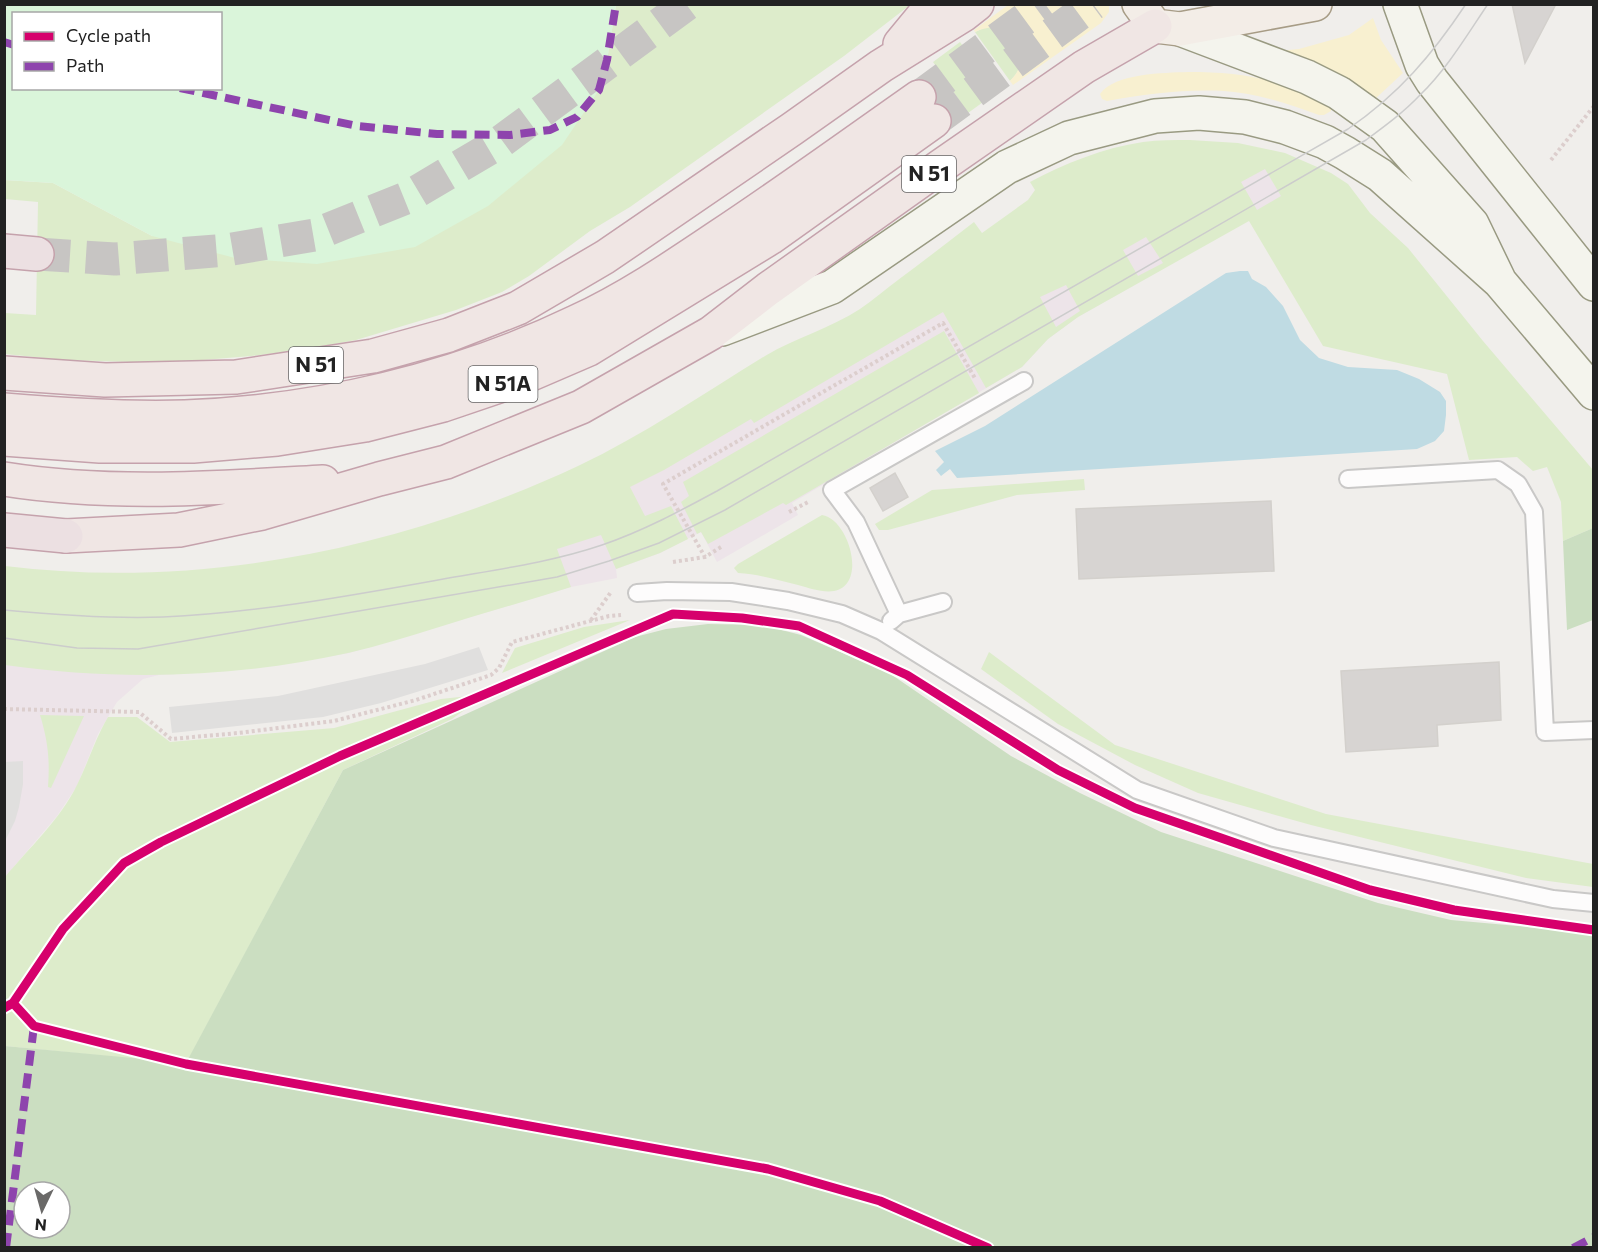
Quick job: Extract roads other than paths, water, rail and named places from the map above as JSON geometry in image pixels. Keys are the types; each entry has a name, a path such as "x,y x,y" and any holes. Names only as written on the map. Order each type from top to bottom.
{"highway":[{"name":"N 51","path":"881,66 933,4"},
{"name":"N 51","path":"4,374 105,380 237,377 373,356 449,335 518,308 605,257 881,66 977,4"},
{"name":"N 51","path":"4,530 66,536 179,530 262,513 446,462 581,407 711,333 768,289 970,146 1084,67 1158,20"},
{"name":"N 51A","path":"4,410 84,417 173,417 275,410 358,396 434,376 507,353 578,322 661,275 746,219 927,109 770,238 590,349 517,380 442,405 365,425 277,439 193,446 100,446 4,439"},
{"path":"4,251 37,254"},
{"name":"N 51","path":"4,479 31,483 149,490 379,479"}],"main road":[{"name":"N 51","path":"1158,20 1315,4"},
{"path":"1400,4 1422,64 1432,81 1574,249 1593,284"},
{"path":"1158,20 1307,77 1339,93 1385,126 1472,224 1500,282"},
{"path":"711,333 832,287 1007,167 1069,138 1155,116 1199,113 1245,117 1285,127 1325,142 1380,175 1500,282 1593,393"}],"lane":[{"path":"899,614 856,522 832,490 1024,381"},
{"path":"1348,479 1498,470 1518,484 1534,512 1545,732 1593,730"},
{"path":"637,593 731,592 788,601 842,614 881,631 1137,790 1274,838 1553,898 1593,903"},
{"path":"881,631 899,614 943,602"}],"water":[{"path":"1248,271 1252,279 1266,287 1283,306 1300,340 1319,358 1348,367 1397,370 1419,379 1440,392 1446,401 1444,431 1435,441 1417,449 957,478 950,469 941,476 936,470 944,462 935,451 985,426 1226,273"}],"tunnel":[{"path":"37,254 115,259 227,250 314,235 406,198 499,143 687,4"},
{"path":"919,97 1045,4"},
{"path":"934,121 1093,4"}],"tram line":[{"path":"4,610 84,616 143,617 198,615 267,608 541,561 602,545 632,533 717,491 1348,129 1399,88 1427,57 1466,4"},
{"path":"4,638 77,648 138,649 557,577 659,543 725,510 1366,140 1401,113 1430,85 1488,4"}]}
